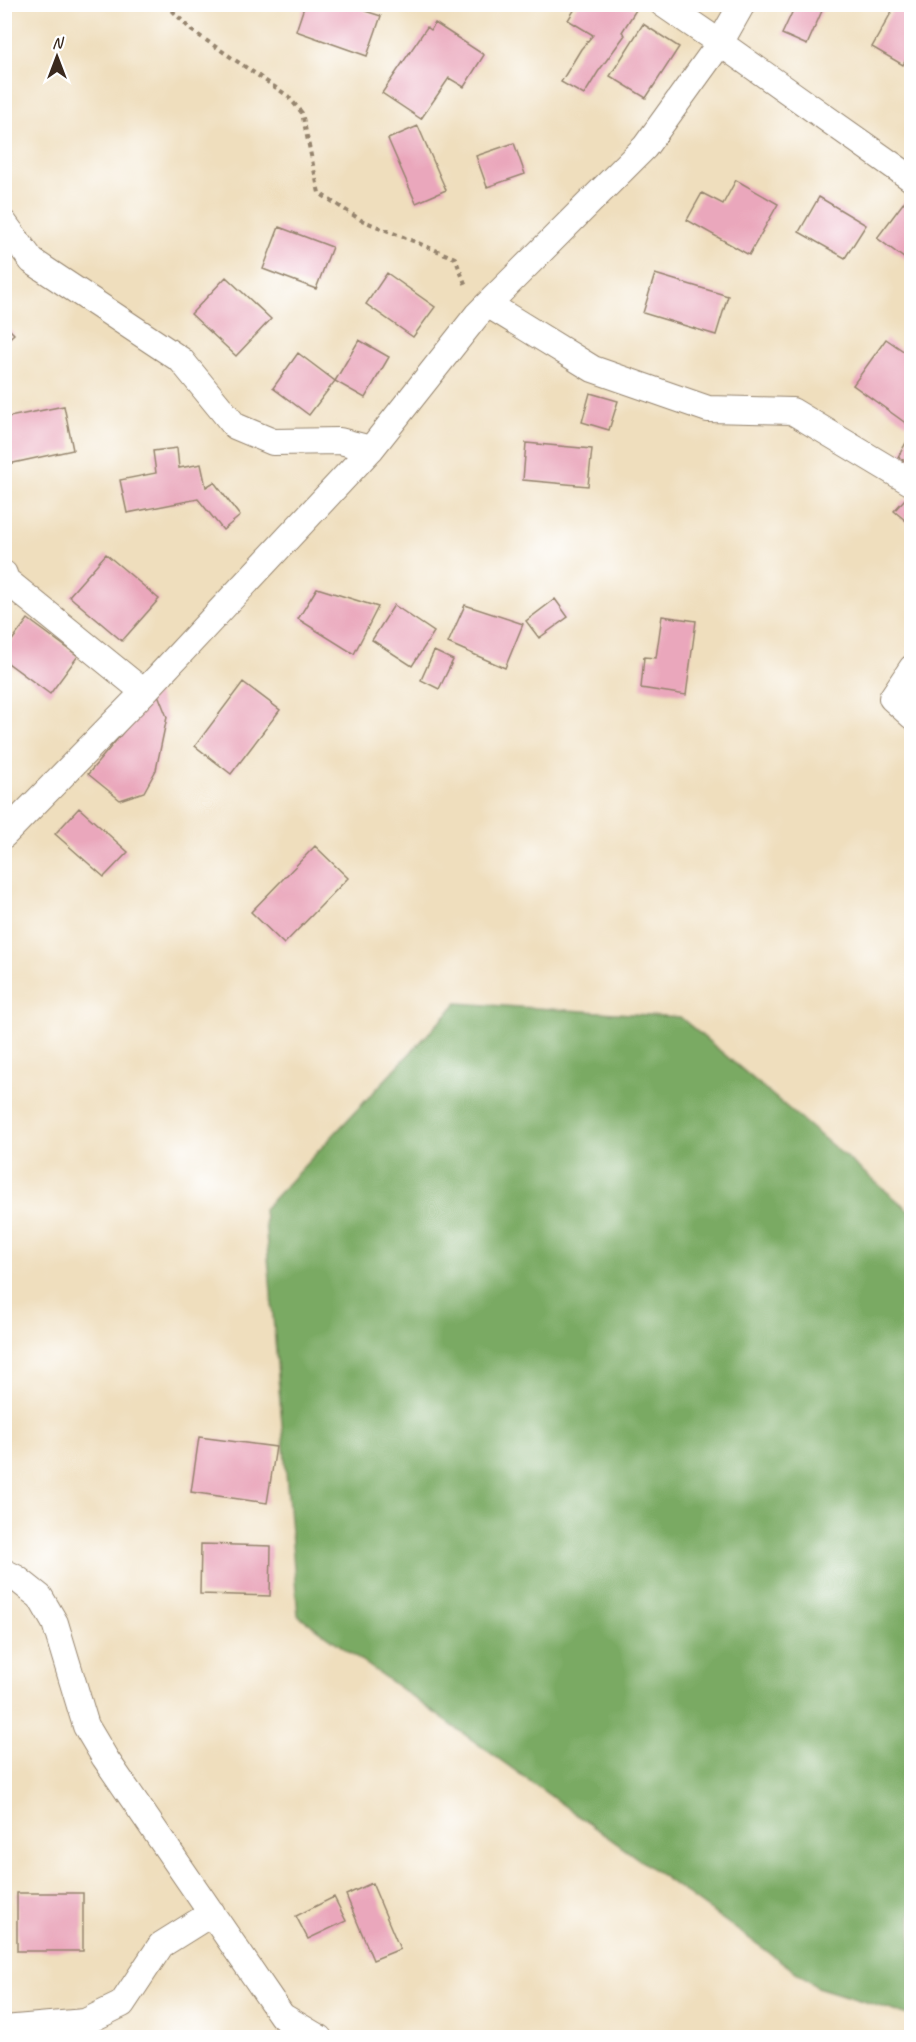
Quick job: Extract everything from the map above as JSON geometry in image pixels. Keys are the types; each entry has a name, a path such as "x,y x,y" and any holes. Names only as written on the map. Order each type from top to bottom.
{"street":[{"path":"663,4 912,179"},
{"path":"4,835 144,692 371,449 483,310 645,147 720,43 742,4"},
{"path":"4,223 32,261 181,360 235,426 273,442 340,441 371,449"},
{"path":"483,310 593,369 708,409 792,411 912,483"},
{"path":"4,574 6,580 144,692"},
{"path":"912,668 892,698 912,716"},
{"path":"4,1572 16,1578 40,1597 54,1623 86,1726 105,1758 282,2016 319,2037"},
{"path":"4,2029 85,2022 122,2004 161,1945 212,1913"}],"path":[{"path":"166,4 192,30 288,96 302,113 320,193 361,220 455,258 483,310"}],"green space":[{"path":"457,1003 680,1017 911,1212 911,2016 817,1987 298,1615 264,1209"}],"building":[{"path":"305,4 367,4 365,11 381,16 367,56 296,31"},
{"path":"578,4 628,4 636,10 622,32 625,35 584,95 561,82 581,49 593,35 568,20"},
{"path":"796,4 825,4 807,45 782,34"},
{"path":"896,4 912,4 912,50 903,65 872,47"},
{"path":"435,23 484,55 464,87 449,78 421,119 382,93 427,27 431,30"},
{"path":"643,24 679,47 646,98 610,76"},
{"path":"418,126 446,190 416,203 388,139"},
{"path":"514,143 525,174 487,187 476,156"},
{"path":"736,180 778,204 749,255 687,220 702,193 723,204"},
{"path":"819,197 866,225 845,258 799,232"},
{"path":"907,198 912,202 912,264 877,238"},
{"path":"279,227 332,247 316,289 263,269"},
{"path":"387,273 435,307 413,337 366,304"},
{"path":"655,274 728,296 716,335 643,313"},
{"path":"226,277 271,319 236,356 191,314"},
{"path":"4,324 14,334 4,343"},
{"path":"886,339 912,357 912,417 907,424 853,385"},
{"path":"359,340 389,357 365,398 335,381"},
{"path":"298,353 335,381 309,415 273,388"},
{"path":"590,393 618,401 609,430 582,422"},
{"path":"64,406 73,450 4,465 4,418"},
{"path":"912,432 912,465 898,457"},
{"path":"526,443 592,449 588,486 523,480"},
{"path":"177,448 179,468 201,464 206,487 214,482 240,516 223,530 198,499 127,513 120,480 156,473 153,451"},
{"path":"905,499 912,504 912,526 894,511"},
{"path":"106,554 159,599 122,641 69,596"},
{"path":"317,588 378,607 354,654 298,619"},
{"path":"555,599 568,617 539,638 526,621"},
{"path":"394,605 434,632 412,666 372,640"},
{"path":"465,605 523,624 505,668 448,643"},
{"path":"662,616 696,621 686,695 641,688 644,657 656,658"},
{"path":"28,619 78,656 50,694 4,660 4,651"},
{"path":"434,651 453,660 439,689 421,680"},
{"path":"243,682 280,710 231,774 195,746"},
{"path":"157,692 167,717 156,770 144,792 120,800 88,774"},
{"path":"79,808 128,852 104,877 55,834"},
{"path":"315,846 348,878 284,944 251,912"},
{"path":"199,1437 276,1447 267,1503 191,1492"},
{"path":"201,1544 271,1546 270,1596 200,1594"},
{"path":"372,1883 400,1949 373,1960 346,1895"},
{"path":"17,1893 83,1893 83,1951 17,1951"},
{"path":"334,1897 346,1921 308,1939 296,1916"},
{"path":"4,1919 9,1919 6,1946 4,1946"}]}
